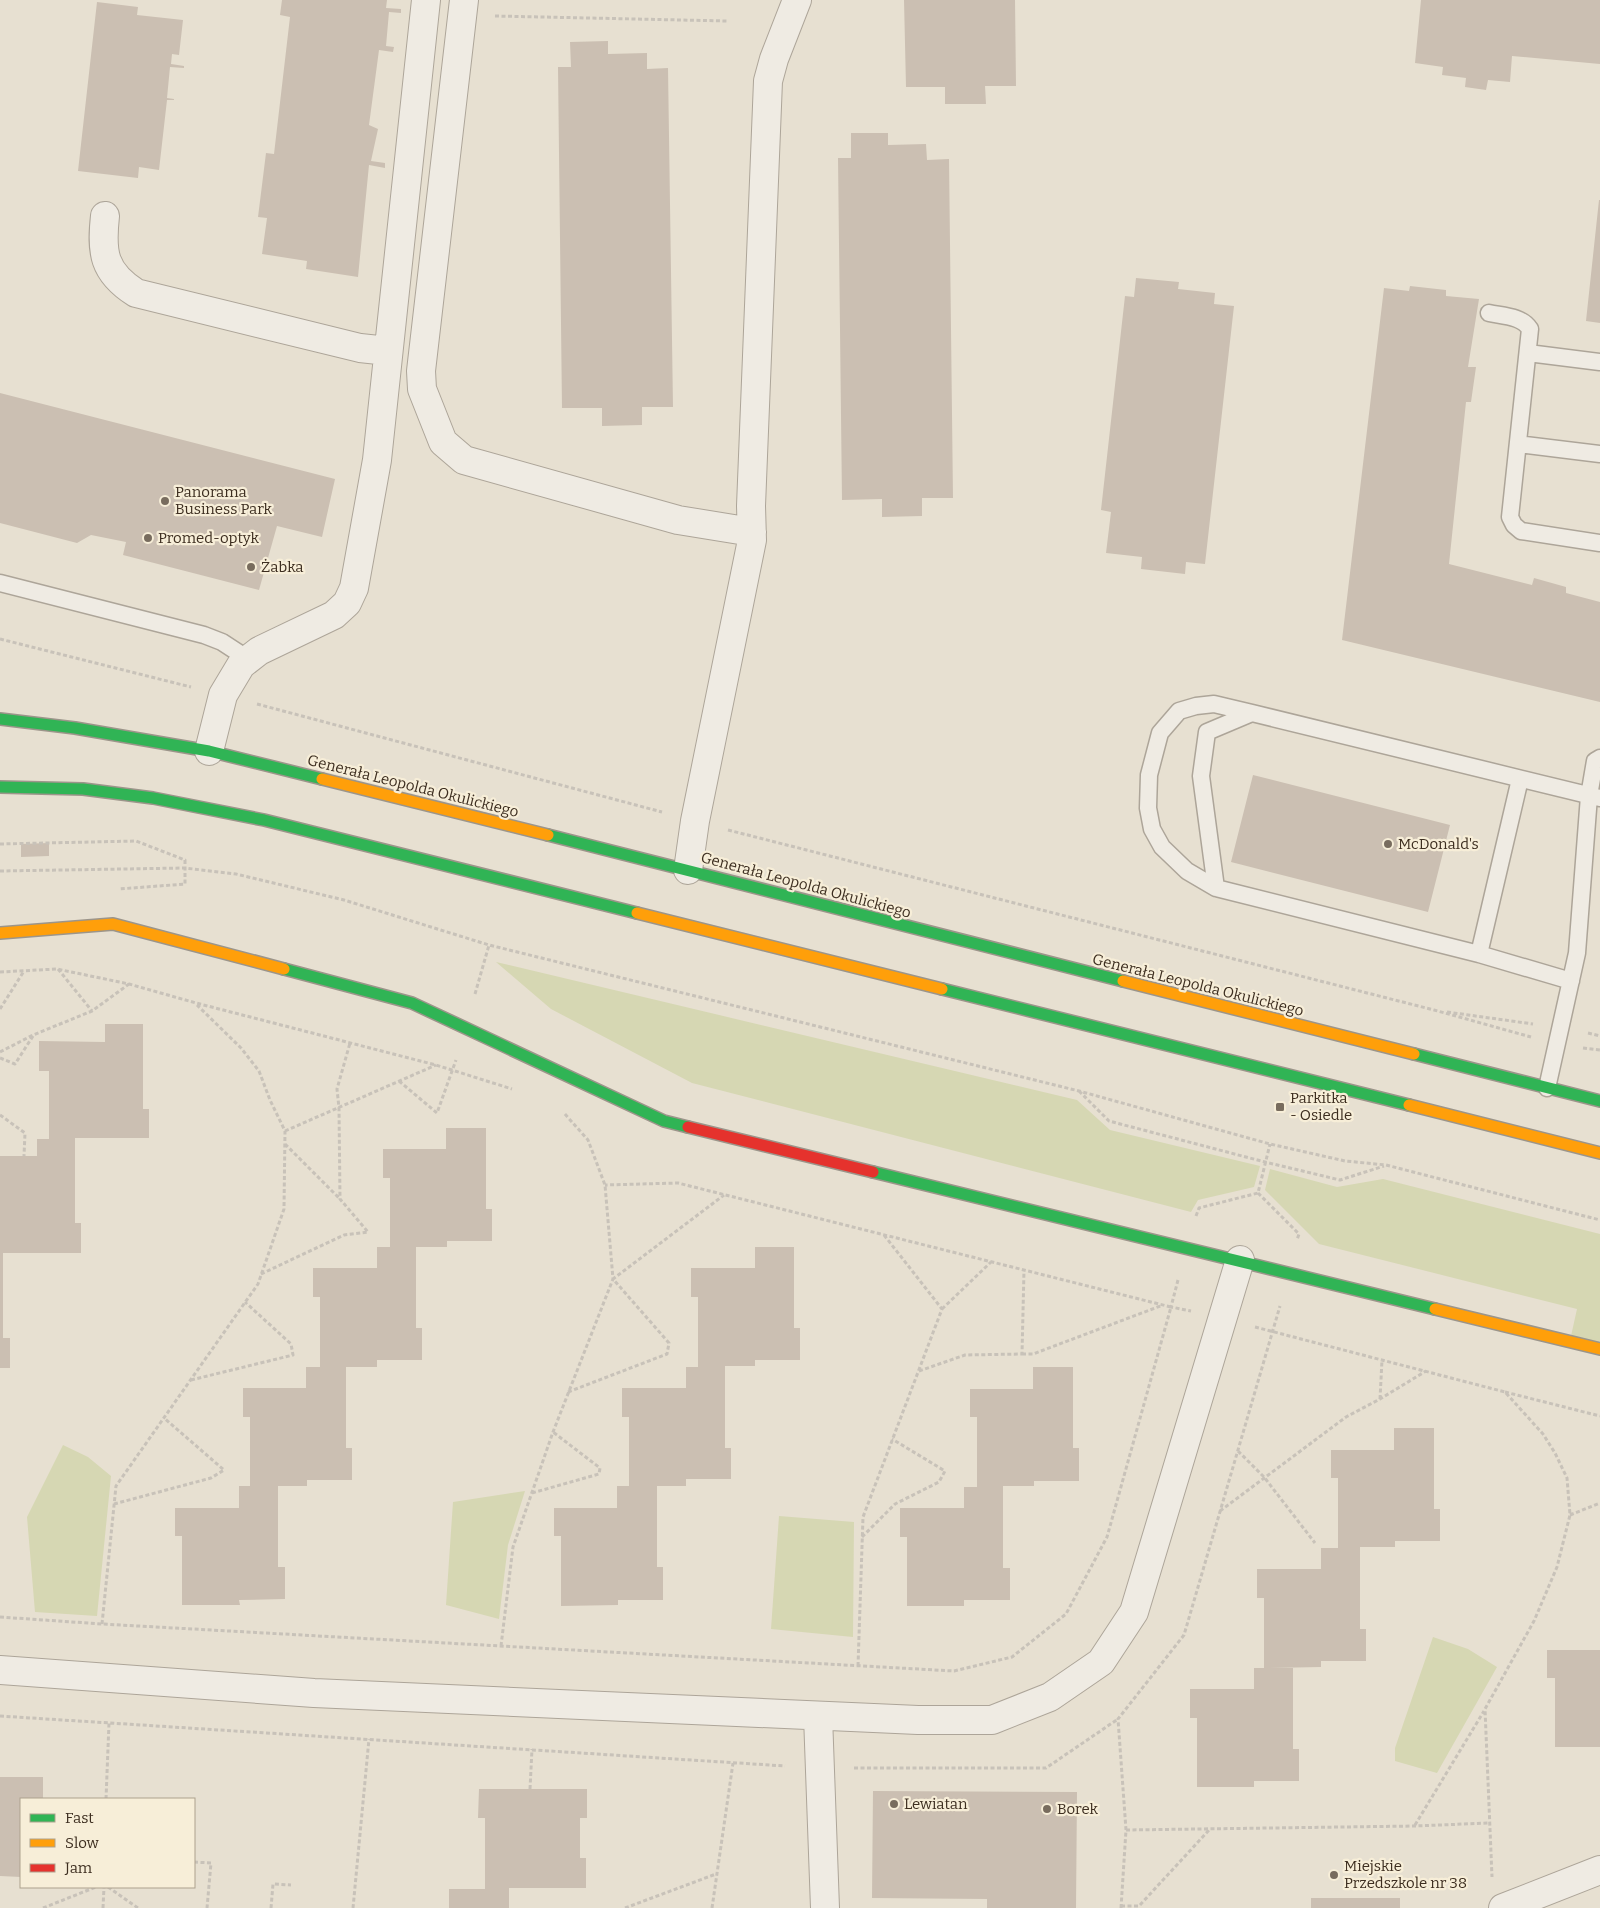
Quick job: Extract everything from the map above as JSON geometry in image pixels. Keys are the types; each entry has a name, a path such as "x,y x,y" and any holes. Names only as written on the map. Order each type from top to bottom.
{"main road":[{"name":"Generała Leopolda Okulickiego","path":"0,719 75,728 209,751 1600,1101"},
{"path":"0,787 83,789 153,798 264,820 1600,1153"},
{"path":"0,933 113,924 412,1004 664,1121 1600,1348"}],"street":[{"path":"209,751 223,695 241,665 259,650 334,615 347,603 354,588 377,460 426,0"},
{"path":"688,870 695,821 752,540 752,486 768,82 774,59 797,0"},
{"path":"463,7 421,371 422,389 443,442 464,460 678,520 752,532"},
{"path":"105,216 103,250 107,263 123,285 136,293 360,348 388,351"},
{"path":"0,1670 314,1693 918,1720 992,1720 1050,1697 1101,1662 1134,1612 1240,1260"},
{"path":"818,1716 825,1908"},
{"path":"1503,1908 1600,1870"}],"lane":[{"path":"1489,313 1520,320 1530,329 1510,517 1514,525 1521,531 1600,542"},
{"path":"1528,353 1600,362"},
{"path":"1518,444 1600,454"},
{"path":"0,583 204,635 222,642 248,659"},
{"path":"1571,981 1479,954 1216,888 1187,871 1162,847 1152,829 1148,808 1149,775 1160,733 1178,711 1214,704 1595,797"},
{"path":"1216,888 1201,776 1207,732 1252,713"},
{"path":"1547,1088 1578,953 1595,797 1595,761 1600,758"},
{"path":"1479,954 1520,779"}],"path":[{"path":"463,7 728,21"},
{"path":"0,640 223,695 695,821 1434,1010 1556,1045 1600,1050"},
{"path":"0,844 136,841 185,860 185,884"},
{"path":"0,871 185,868 236,874 344,900 489,944 1079,1091 1270,1144 1346,1161 1386,1165 1600,1220"},
{"path":"58,969 92,1011"},
{"path":"0,972 58,969 128,984 196,1004 436,1065 517,1091"},
{"path":"0,1009 24,970"},
{"path":"0,1052 33,1035 92,1011 128,984"},
{"path":"102,1624 116,1486 258,1284 284,1209 285,1132 259,1071 241,1048 196,1004"},
{"path":"1434,1010 1561,1028 1600,1036"},
{"path":"0,1058 15,1064 33,1035"},
{"path":"340,1199 337,1089 350,1043"},
{"path":"285,1132 436,1065"},
{"path":"399,1081 437,1113 453,1071"},
{"path":"1079,1091 1109,1121 1265,1162 1340,1180 1386,1165"},
{"path":"501,1646 513,1547 553,1432 613,1279 605,1185 588,1140 560,1109"},
{"path":"0,1115 25,1133 24,1156"},
{"path":"261,1274 344,1235 368,1232 340,1199 285,1144"},
{"path":"1258,1193 1270,1144"},
{"path":"605,1185 678,1183 1171,1307 1223,1318 1600,1416"},
{"path":"0,1617 954,1671 1012,1657 1066,1614 1107,1537 1199,1208 1258,1193"},
{"path":"0,1716 821,1768 1046,1768 1118,1719 1184,1635 1299,1234 1258,1193"},
{"path":"613,1279 724,1195"},
{"path":"884,1235 942,1309"},
{"path":"858,1666 863,1517 942,1309 991,1262"},
{"path":"1022,1354 1024,1270"},
{"path":"568,1392 667,1354 669,1343 613,1279"},
{"path":"190,1380 293,1355 291,1344 245,1302"},
{"path":"918,1372 965,1355 1033,1354 1164,1305"},
{"path":"1380,1399 1382,1360"},
{"path":"1220,1511 1346,1417 1426,1371"},
{"path":"1414,1826 1485,1709 1534,1621 1557,1568 1570,1515 1567,1478 1555,1453 1543,1434 1505,1392"},
{"path":"114,1504 211,1478 224,1470 164,1418"},
{"path":"532,1493 599,1474 600,1468 553,1432"},
{"path":"862,1537 895,1504 939,1482 945,1471 892,1439"},
{"path":"1238,1450 1264,1478 1315,1543"},
{"path":"1570,1515 1600,1503"},
{"path":"1485,1709 1492,1880"},
{"path":"1118,1719 1126,1830 1121,1907 1140,1907 1210,1828"},
{"path":"106,1798 109,1723"},
{"path":"353,1908 369,1739"},
{"path":"530,1789 532,1749"},
{"path":"712,1908 733,1763"},
{"path":"1126,1830 1414,1826 1489,1823"},
{"path":"195,1862 211,1863 207,1908"},
{"path":"625,1908 716,1874"},
{"path":"271,1908 273,1884 292,1885"},
{"path":"43,1908 93,1888"},
{"path":"103,1908 104,1888"},
{"path":"109,1888 138,1908"}],"green space":[{"path":"496,962 1077,1100 1110,1130 1260,1166 1254,1187 1198,1200 1191,1212 692,1083 551,1009"},
{"path":"1270,1169 1337,1187 1383,1179 1600,1234 1600,1343 1571,1336 1577,1309 1319,1244 1265,1190"},
{"path":"63,1445 88,1457 111,1476 97,1616 35,1612 27,1517"},
{"path":"525,1491 508,1545 499,1619 446,1605 453,1502"},
{"path":"779,1516 854,1522 853,1637 771,1629"},
{"path":"1433,1637 1468,1649 1497,1667 1437,1773 1395,1761 1395,1748"}],"building":[{"path":"282,0 387,0 386,8 401,9 401,13 389,12 386,46 394,47 393,52 379,50 369,125 378,129 371,161 385,163 385,168 369,165 358,277 306,269 307,261 262,254 267,218 258,217 266,153 274,154 290,17 280,15"},
{"path":"904,0 1015,0 1016,86 985,86 986,104 945,104 945,87 906,87"},
{"path":"1421,0 1600,0 1600,64 1512,56 1510,82 1488,80 1486,90 1465,87 1466,78 1442,75 1443,67 1415,63"},
{"path":"97,2 138,7 137,15 183,20 179,55 172,54 171,64 184,66 184,68 170,67 167,98 174,100 167,100 159,170 139,167 138,178 78,171"},
{"path":"608,41 608,54 647,53 647,69 668,68 673,407 642,407 642,425 602,426 602,408 562,408 558,67 571,67 570,42"},
{"path":"851,133 888,133 888,145 926,144 927,160 949,159 953,498 922,498 922,516 882,517 882,499 842,500 838,158 851,158"},
{"path":"1600,200 1600,323 1586,321"},
{"path":"1136,278 1179,282 1178,289 1215,293 1214,304 1234,306 1205,564 1186,562 1185,574 1141,569 1142,557 1106,553 1111,512 1101,510 1125,296 1134,297"},
{"path":"1410,286 1446,290 1446,296 1479,299 1468,367 1476,367 1471,402 1466,402 1449,564 1532,585 1534,578 1566,587 1566,593 1600,602 1600,702 1342,640 1384,288 1409,291"},
{"name":"Panorama Business Park","path":"0,393 335,479 322,537 277,526 259,590 123,555 126,542 91,535 77,543 0,523"},
{"path":"1253,775 1450,825 1428,912 1231,862"},
{"path":"49,843 49,856 21,857 21,844"},
{"path":"105,1024 143,1024 143,1109 149,1109 149,1138 75,1138 75,1223 81,1223 81,1253 3,1253 3,1338 10,1338 10,1368 0,1368 0,1156 37,1156 37,1139 49,1139 49,1071 39,1071 39,1041 105,1042"},
{"path":"446,1128 486,1128 486,1209 492,1209 492,1241 447,1241 447,1247 416,1247 416,1328 422,1328 422,1360 377,1360 377,1367 346,1367 346,1448 352,1448 352,1480 307,1480 307,1486 278,1486 278,1567 285,1567 285,1599 239,1600 240,1605 182,1605 182,1536 175,1536 175,1508 239,1508 239,1486 250,1486 250,1417 243,1417 243,1388 306,1388 306,1367 320,1367 320,1297 313,1297 313,1268 377,1268 377,1247 390,1247 390,1178 383,1178 383,1149 446,1149"},
{"path":"755,1247 794,1247 794,1328 800,1328 800,1360 755,1360 755,1366 725,1366 725,1448 731,1448 731,1479 686,1479 686,1486 657,1486 657,1567 663,1567 663,1600 618,1600 618,1605 561,1606 561,1536 554,1536 554,1508 617,1508 617,1486 629,1486 629,1417 622,1417 622,1388 686,1388 686,1367 698,1367 698,1297 691,1297 691,1268 755,1268"},
{"path":"1033,1367 1073,1367 1073,1448 1079,1448 1079,1481 1034,1481 1034,1486 1003,1486 1003,1568 1010,1568 1010,1600 964,1600 964,1606 907,1606 907,1537 900,1537 900,1508 964,1508 964,1487 977,1487 977,1417 970,1417 970,1389 1033,1389"},
{"path":"1394,1428 1434,1428 1434,1509 1440,1509 1440,1541 1395,1541 1395,1547 1360,1547 1360,1629 1366,1629 1366,1661 1321,1661 1321,1667 1269,1668 1293,1668 1293,1749 1299,1749 1299,1781 1254,1781 1254,1787 1197,1787 1197,1718 1190,1718 1190,1689 1254,1689 1254,1668 1264,1668 1264,1598 1257,1598 1257,1569 1321,1569 1321,1548 1338,1548 1338,1478 1331,1478 1331,1450 1394,1450"},
{"path":"1547,1650 1600,1650 1600,1747 1555,1747 1555,1678 1547,1678"},
{"path":"0,1777 43,1777 43,1798 20,1798 20,1877 0,1876"},
{"path":"479,1789 587,1789 587,1818 580,1818 580,1858 586,1858 586,1888 509,1888 509,1908 449,1908 449,1889 485,1889 485,1818 478,1818"},
{"path":"873,1791 1077,1792 1076,1908 987,1908 987,1899 872,1898"},
{"path":"1311,1898 1400,1898 1400,1908 1311,1908"}],"traffic: fast":[{"path":"0,719 75,728 209,751 322,779"},
{"path":"0,787 83,789 153,798 264,820 637,913"},
{"path":"548,835 1123,981"},
{"path":"284,969 412,1003 664,1121 688,1127"},
{"path":"942,989 1409,1105"},
{"path":"1414,1054 1600,1101"},
{"path":"873,1172 1435,1309"}],"traffic: slow":[{"path":"322,779 548,835"},
{"path":"637,913 942,989"},
{"path":"0,933 113,924 284,969"},
{"path":"1123,981 1414,1054"},
{"path":"1409,1105 1600,1153"},
{"path":"1435,1309 1600,1349"}],"traffic: jam":[{"path":"688,1127 873,1172"}],"place":[{"name":"Panorama Business Park","path":"165,501"},
{"name":"Promed-optyk","path":"148,538"},
{"name":"Żabka","path":"251,567"},
{"name":"McDonald's","path":"1388,844"},
{"name":"Parkitka - Osiedle","path":"1280,1107"},
{"name":"Lewiatan","path":"894,1804"},
{"name":"Borek","path":"1047,1809"},
{"name":"Miejskie Przedszkole nr 38","path":"1334,1875"}]}
